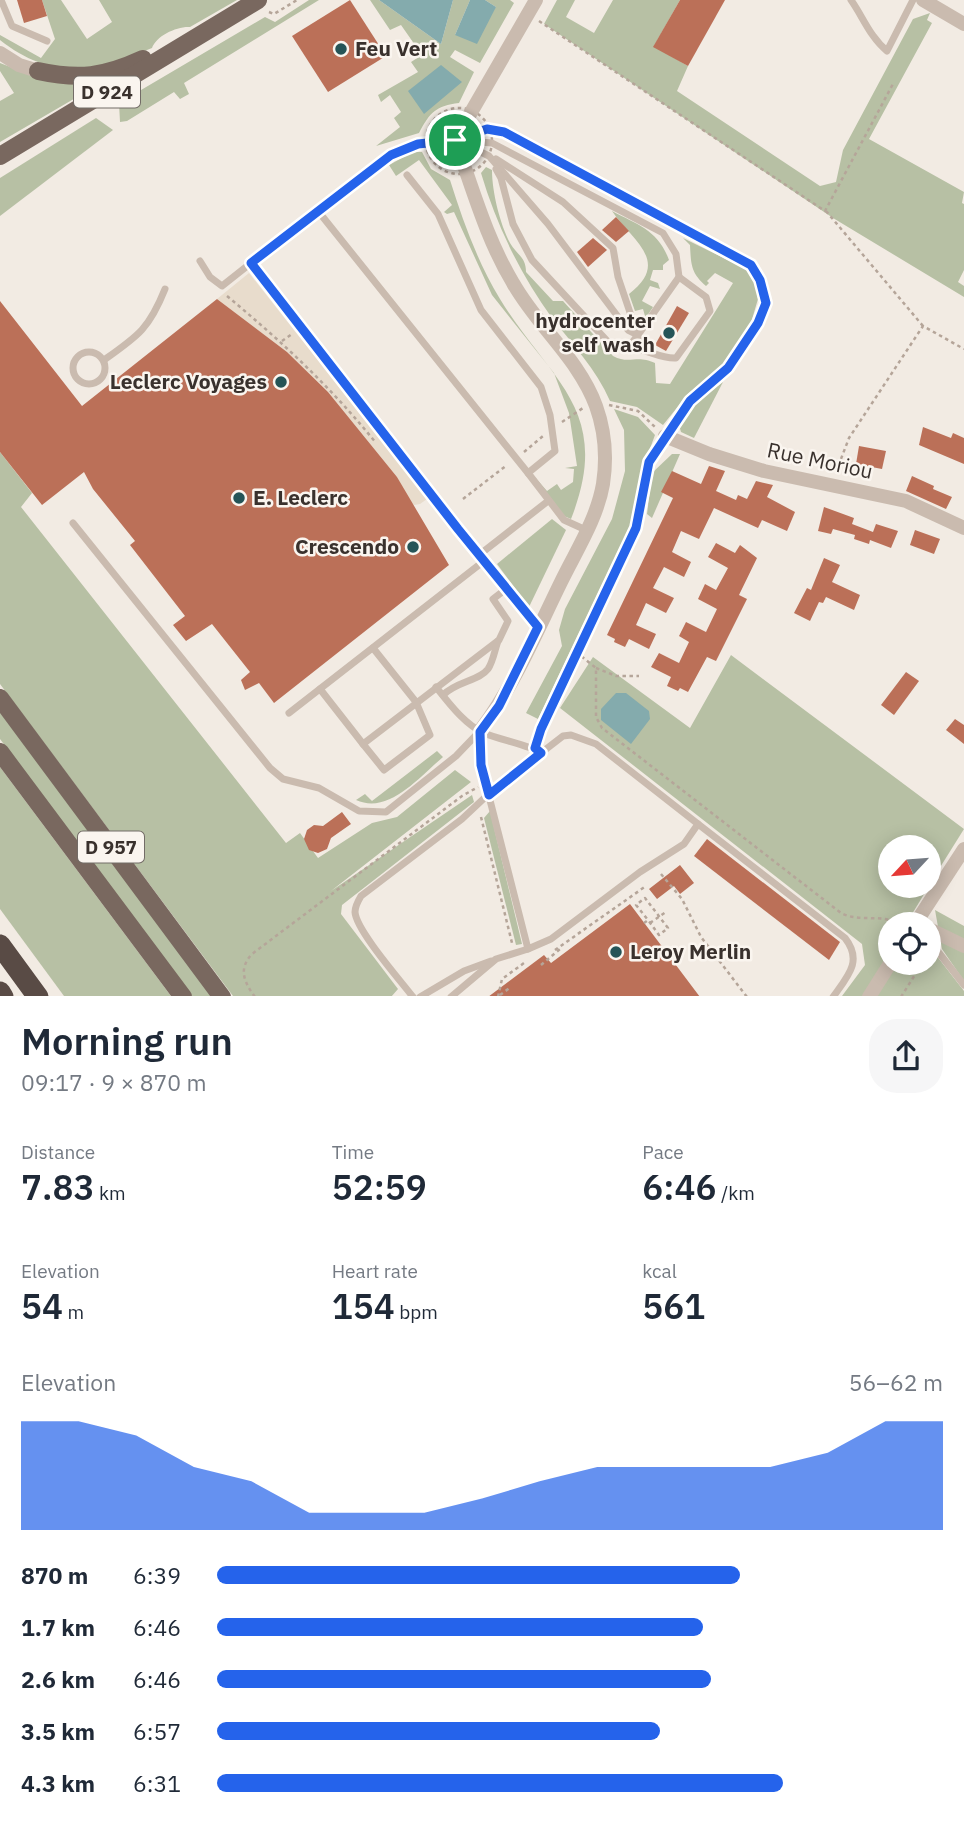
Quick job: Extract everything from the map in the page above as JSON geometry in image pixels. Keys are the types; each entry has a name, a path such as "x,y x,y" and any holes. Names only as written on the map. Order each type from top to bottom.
{"highway":[{"path":"0,946 38,996"}],"main road":[{"name":"D 924","path":"0,156 258,0"},
{"path":"38,71 84,77 113,73 144,59 167,56"},
{"name":"D 957","path":"0,698 222,996"},
{"name":"D 957","path":"0,752 183,996"}],"street":[{"path":"480,732 499,706 586,530 602,486 605,463 604,437 597,409 575,367 536,318 508,274 486,229 455,140 536,0"},
{"path":"923,0 964,24"},
{"path":"0,53 19,65 38,71"},
{"name":"Rue Moriou","path":"666,436 738,464 914,504 964,528"},
{"path":"928,912 964,849"},
{"path":"941,935 964,946"},
{"path":"869,996 883,975"}],"lane":[{"path":"1,0 12,26 47,41"},
{"path":"851,0 865,19 871,36 887,51 914,0"},
{"path":"455,140 563,202 613,248 618,277 642,348"},
{"path":"200,261 210,277 222,286 391,155 418,144 455,140 492,143 663,233 676,254 679,276 628,348"},
{"path":"486,157 548,224 628,330 638,335"},
{"path":"486,157 501,178 513,224 531,260 607,342 628,348 642,348 666,359 676,358 710,311 706,297 679,276"},
{"path":"407,175 438,214 481,310 541,387 550,415 555,451 527,473"},
{"path":"318,211 548,501 564,520 586,530"},
{"path":"251,263 538,627"},
{"path":"104,360 142,333 156,312 165,289"},
{"path":"95,352 104,360 104,376 95,383 85,383 75,374 74,365 80,354 95,352"},
{"path":"289,713 373,648 548,501"},
{"path":"74,523 270,768 283,779 319,788 359,811 386,812 456,756 480,732"},
{"path":"443,695 453,685 475,678 488,669 508,621 493,599 506,589"},
{"path":"363,744 499,639"},
{"path":"320,689 384,770 430,735 416,702 373,648"},
{"path":"436,687 480,732 538,751"},
{"path":"480,732 481,765 528,949"},
{"path":"413,996 360,926 355,911 360,896 462,819 538,751 563,736 571,735 596,744 845,937 853,948 853,964 833,996"},
{"path":"420,996 464,971 551,939 684,844 698,824"},
{"path":"941,955 964,985"},
{"path":"451,996 496,959"}],"path":[{"path":"529,14 825,211 923,326 964,349"},
{"path":"825,211 894,82"},
{"path":"427,133 430,122 438,114 461,107"},
{"path":"484,119 491,132"},
{"path":"455,140 504,132 751,265 766,303 758,323 728,368 690,401 649,462 636,528 576,652 538,751"},
{"path":"428,153 437,166 457,174"},
{"path":"476,169 486,157"},
{"path":"224,293 282,341 348,408 381,449"},
{"path":"831,485 849,438 923,326"},
{"path":"282,341 295,331"},
{"path":"282,348 286,345"},
{"path":"606,406 610,404 638,411 666,436"},
{"path":"576,652 592,662 596,668 596,717 602,728 841,913 858,920 878,919"},
{"path":"596,668 616,676 639,677"},
{"path":"255,996 243,976 245,964 252,954 462,796 485,783"},
{"path":"481,817 513,945"},
{"path":"661,874 682,899 701,937 747,996"},
{"path":"645,898 660,917 668,928 659,935 636,905 645,898"},
{"path":"647,922 666,912"},
{"path":"541,965 561,948"},
{"path":"901,996 915,975"},
{"path":"500,995 511,987"}],"green space":[{"path":"42,0 61,0 87,39 112,22 99,0 237,0 190,27 168,33 152,48 112,63 74,68 38,62 0,40 0,35 41,58 55,39"},
{"path":"309,0 319,0 184,83 189,94 180,99 174,92 127,121 120,122 119,103 265,17 275,22"},
{"path":"370,0 379,0 441,44 453,0 470,0 455,35 496,7 485,0 510,0 514,3 480,63 455,50 450,57 474,72 459,103 434,111 419,133 376,146 400,127 394,118 401,112 390,95 381,102 378,95 418,72 411,62 422,55 401,25 390,30"},
{"path":"557,0 575,0 566,17 594,33 613,0 680,0 654,46 688,66 677,91 820,186 836,182 843,150 913,19 930,13 927,20 932,23 869,139 964,192 964,270 958,282 964,286 964,297 833,218 544,24"},
{"path":"0,63 36,77 108,79 0,142 0,101 14,93 0,71"},
{"path":"96,118 113,130 0,216 0,178"},
{"path":"413,152 422,152 431,169 450,180 484,270 519,328 546,363 492,295 454,212 444,212 452,205 419,160 396,176 389,165"},
{"path":"486,167 492,170 495,198 503,227 510,243 523,259 526,272 553,301 563,301 613,356 624,360 643,359 655,363 656,383 670,384 733,283 715,273 706,286 695,273 690,245 683,238 744,268 754,277 758,299 750,326 723,365 688,394 663,425 637,407 610,401 591,368 540,301 519,266 494,211 481,173"},
{"path":"612,211 653,235 669,260 663,265 663,270 653,270 650,280 658,283 660,289 650,286 642,301 653,307 643,322 638,318 645,316 643,309 635,311 629,294 641,282 647,271 648,261 637,241"},
{"path":"554,374 581,423 585,450 582,482 571,519 564,516 534,476 547,491 557,484 561,490 573,482 574,469 565,468 577,466 569,413"},
{"path":"723,382 694,438 681,432 679,425 694,404"},
{"path":"614,409 638,417 655,435 645,462 631,524 538,719 526,713 562,646 559,630 565,609 612,519 625,471 624,430"},
{"path":"0,452 32,493 21,507 286,843 300,833 318,858 372,823 397,817 455,770 471,782 331,891 472,795 474,802 342,905 341,914 398,989 392,996 233,996 0,684"},
{"path":"672,454 680,454 652,518 647,514 652,473"},
{"path":"552,519 566,530 529,607 497,564"},
{"path":"731,655 964,829 942,864 942,835 878,835 878,898 922,898 913,912 878,912 878,972 863,996 842,996 865,965 862,944 560,708 593,657 690,728"},
{"path":"0,712 212,996 192,996 0,739"},
{"path":"437,751 443,757 403,792 380,802 356,800 365,794 372,801"},
{"path":"0,767 171,996 64,996 0,909"},
{"path":"490,811 522,944 516,945 484,818"},
{"path":"941,913 964,926 964,981 942,949"},
{"path":"941,961 964,991 964,996 877,996 890,975 941,975"}],"shaded area":[{"path":"249,273 427,499 420,504 414,505 410,502 397,477 328,392 287,352 217,299"}],"water":[{"path":"379,0 453,0 441,44"},
{"path":"470,0 485,0 496,7 477,44 455,35"},
{"path":"441,65 462,82 424,114 408,91"},
{"path":"616,693 626,693 649,711 650,719 631,744 601,720 601,709"}],"building":[{"path":"17,0 42,0 47,16 24,23"},
{"name":"Feu Vert","path":"350,0 386,56 328,92 292,36"},
{"path":"680,0 725,0 688,66 653,47"},
{"path":"616,217 629,231 616,242 602,230"},
{"path":"593,238 607,250 588,267 577,252"},
{"name":"E. Leclerc","path":"217,299 287,352 328,392 397,477 449,565 274,703 259,683 245,690 241,680 250,672 212,624 186,641 173,625 185,616 130,545 135,541 93,489 84,472 42,505 0,452 0,301 82,406"},
{"name":"hydrocenter self wash","path":"677,306 689,313 666,351 655,345"},
{"path":"923,427 951,438 953,433 964,438 964,464 919,445"},
{"path":"859,446 886,451 882,469 856,464"},
{"path":"709,466 725,471 716,491 736,500 738,495 747,499 756,481 773,485 767,497 795,512 787,531 762,520 758,528 714,508 699,539 681,531 672,552 691,562 684,577 664,567 653,588 674,598 666,613 646,603 636,625 656,634 649,649 629,639 625,647 614,642 615,639 607,635 673,498 661,492 672,471 701,484"},
{"path":"912,476 952,497 946,509 906,491"},
{"path":"824,507 854,518 852,524 873,532 876,524 898,531 891,548 870,540 869,544 854,539 855,535 833,529 831,534 818,531"},
{"path":"915,530 940,539 934,554 910,545"},
{"path":"716,543 735,553 740,545 757,558 739,595 747,599 716,661 707,657 688,692 680,688 678,691 667,686 671,677 651,667 659,653 679,663 689,642 679,636 686,622 706,632 717,609 698,599 705,584 716,590 728,568 708,557"},
{"path":"824,558 840,565 832,582 860,595 854,610 826,597 823,603 819,602 810,621 794,613 807,588 811,590"},
{"path":"906,672 919,681 894,715 881,705"},
{"path":"955,719 964,725 964,744 946,730"},
{"path":"342,812 351,824 331,838 327,849 318,853 309,850 304,839 307,830 314,825 323,826"},
{"path":"707,839 840,942 829,960 694,856"},
{"path":"680,865 694,883 680,894 674,886 657,899 649,889"},
{"name":"Leroy Merlin","path":"630,904 699,996 489,996 544,955 551,963"}],"place":[{"name":"Feu Vert","path":"341,49"},
{"name":"hydrocenter self wash","path":"669,333"},
{"name":"Leclerc Voyages","path":"281,382"},
{"name":"E. Leclerc","path":"239,498"},
{"name":"Crescendo","path":"413,547"},
{"name":"Leroy Merlin","path":"616,952"}],"route":[{"path":"487,129 504,132 751,265 760,280 766,303 758,323 728,368 690,401 649,462 636,528 541,729 535,748 541,753 489,795 481,765 480,732 499,706 538,627 458,529 251,263 391,155 426,142 455,140 487,129"}]}
